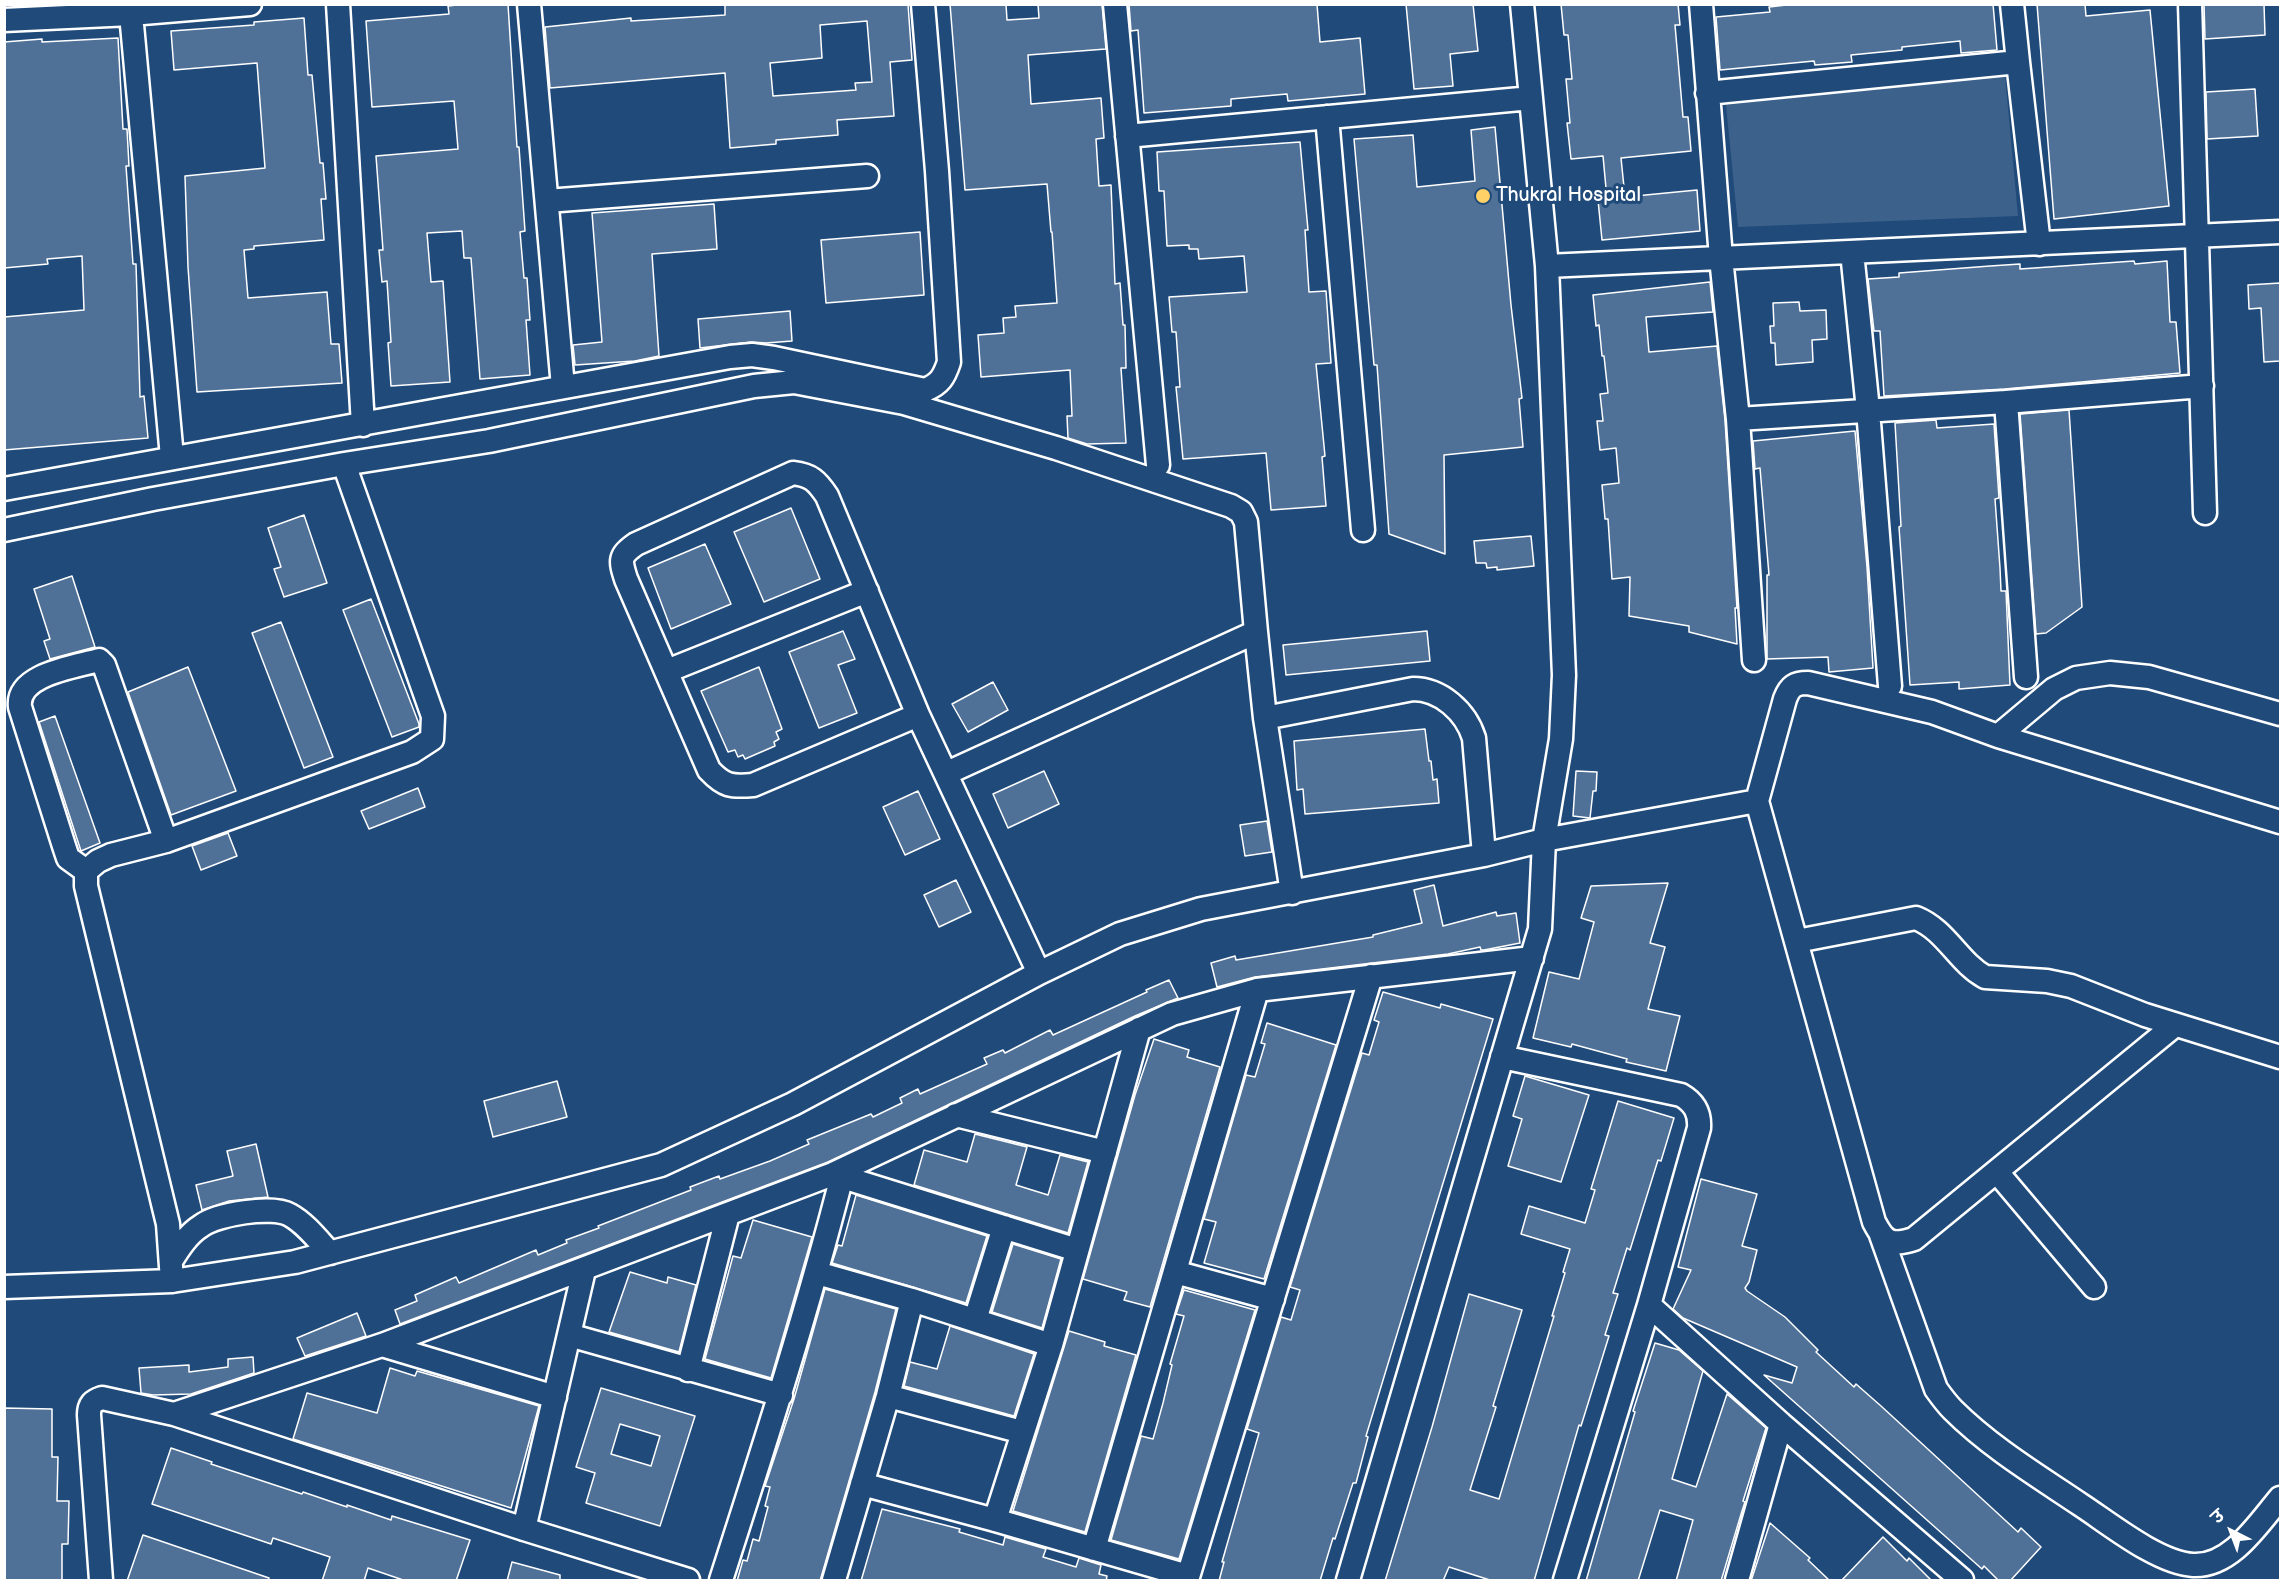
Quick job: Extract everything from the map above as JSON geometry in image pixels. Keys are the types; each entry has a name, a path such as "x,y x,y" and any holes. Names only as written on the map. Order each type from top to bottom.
{"street":[{"path":"4,20 131,14 250,4"},
{"path":"338,4 363,425"},
{"path":"529,4 563,387"},
{"path":"4,489 563,387 752,355 925,390 938,385 949,362 937,171 923,4"},
{"path":"1115,4 1158,465"},
{"path":"1348,1581 1540,929 1544,840 1561,739 1564,675 1547,266 1522,4"},
{"path":"1701,4 1721,258 1738,419 1754,660"},
{"path":"2012,4 2039,244"},
{"path":"2190,4 2205,513"},
{"path":"131,14 172,458"},
{"path":"1707,93 2018,62"},
{"path":"1127,136 1531,98"},
{"path":"1327,117 1363,530"},
{"path":"546,201 867,176"},
{"path":"1547,266 2280,232"},
{"path":"1852,252 1868,410 1890,686"},
{"path":"4,530 153,498 489,441 754,386 794,382 904,403 1056,448 1231,506 1241,512 1246,522 1265,718 1292,893"},
{"path":"1738,419 2006,402 2202,386"},
{"path":"2006,402 2025,677"},
{"path":"86,871 98,861 111,855 166,841 412,752 432,738 433,716 344,464"},
{"path":"918,715 753,785 736,787 721,783 709,770 626,579 621,564 624,552 636,544 793,473 807,475 818,482 827,496 918,715 1039,973"},
{"path":"667,671 867,591"},
{"path":"947,773 1256,632"},
{"path":"86,871 68,858 20,707 19,698 23,689 48,674 99,660 104,665 166,841"},
{"path":"1998,736 2054,689 2076,678 2110,673 2149,677 2280,714"},
{"path":"2280,822 1998,736 1932,712 1808,683 1797,683 1790,688 1785,699 1757,801 1874,1222 1881,1235 1936,1389 1953,1410 2032,1472 2136,1542 2163,1556 2193,1565 2218,1560 2244,1540 2280,1498"},
{"path":"1265,718 1413,689 1424,689 1434,693 1460,712 1472,729 1484,855"},
{"path":"4,1287 295,1262 661,1165 793,1104 1039,973 1120,934 1201,909 1484,855 1544,840 1757,801"},
{"path":"86,871 86,886 168,1224 172,1271"},
{"path":"1797,941 1916,918 1941,933 1976,972 1985,977 2047,981 2071,986 2175,1025 2280,1057"},
{"path":"174,1414 382,1345 837,1175 957,1115 1172,1014 1257,990 1532,958"},
{"path":"862,1484 995,1520 1188,1578 1371,976"},
{"path":"1094,1549 1257,990"},
{"path":"1881,1235 1890,1242 1900,1243 1914,1239 2175,1025"},
{"path":"995,1520 1051,1345 1139,1029"},
{"path":"1502,1057 1681,1095 1689,1099 1700,1114 1700,1128 1649,1305 1565,1581"},
{"path":"957,1115 1105,1152"},
{"path":"1997,1172 2094,1287"},
{"path":"837,1175 1077,1250"},
{"path":"720,1581 781,1395 817,1273 837,1175"},
{"path":"172,1271 188,1238 203,1224 238,1214 268,1210 278,1210 290,1215 308,1229 330,1253"},
{"path":"688,1370 728,1214"},
{"path":"975,1320 1004,1227"},
{"path":"524,1529 584,1270"},
{"path":"1175,1272 1273,1299"},
{"path":"817,1273 912,1300 1051,1345"},
{"path":"834,1581 888,1396 912,1300"},
{"path":"1649,1305 1781,1424 1962,1581"},
{"path":"569,1335 781,1395"},
{"path":"382,1345 555,1396"},
{"path":"888,1396 1022,1432"},
{"path":"101,1581 89,1407 93,1401 102,1398 174,1414 688,1581"},
{"path":"1737,1581 1781,1424"}],"shaded area":[{"path":"2005,75 2018,216 1738,227 1726,105"}],"building":[{"path":"508,4 525,231 520,232 530,320 526,320 530,375 480,379 471,258 464,258 462,231 427,233 431,282 443,281 450,382 391,386 387,281 382,282 379,250 383,250 376,156 458,149 454,101 372,107 366,21 449,14 448,6"},
{"path":"725,4 908,4 912,60 890,62 894,116 837,120 838,135 776,140 776,144 730,148 725,73 550,88 545,27 631,18 631,21 725,15","holes":["867,21 872,82 855,83 856,90 773,96 770,63 822,58 820,25"]},
{"path":"950,4 1006,4 1007,20 1039,18 1038,4 1102,4 1106,49 1028,55 1031,104 1101,98 1104,138 1096,139 1099,186 1111,185 1115,284 1120,283 1123,325 1125,325 1126,368 1121,368 1126,443 1087,444 1068,438 1067,416 1072,416 1070,370 981,377 978,335 1004,333 1003,318 1016,317 1015,306 1057,303 1052,232 1047,184 965,190"},
{"path":"1129,4 1317,4 1320,42 1360,38 1365,94 1288,101 1287,94 1231,99 1231,106 1144,113 1138,30 1131,31"},
{"path":"1406,4 1473,4 1478,51 1450,54 1453,86 1414,89"},
{"path":"1561,4 1678,4 1680,25 1675,25 1683,117 1688,117 1691,151 1621,158 1625,197 1697,190 1700,231 1602,240 1598,200 1607,199 1603,156 1571,159 1566,79 1572,79 1568,35 1564,35"},
{"path":"1795,4 1993,4 1997,50 1961,53 1960,41 1851,55 1852,62 1815,65 1814,61 1720,70 1716,17 1770,12 1769,7"},
{"path":"2037,4 2085,4 2086,16 2150,10 2169,206 2054,219"},
{"path":"2204,4 2264,4 2265,35 2205,39"},
{"path":"304,18 308,75 312,75 320,163 323,163 326,199 321,199 324,240 254,246 254,249 244,250 248,298 327,292 331,344 339,344 342,383 197,392 188,267 185,176 265,168 257,63 174,70 171,31 254,25 254,22"},
{"path":"118,38 123,129 127,129 129,166 126,166 133,264 136,264 140,397 144,396 148,438 4,450 4,317 84,310 82,256 47,259 48,264 4,268 4,42"},
{"path":"2255,89 2258,136 2207,139 2206,92"},
{"path":"1495,127 1522,398 1519,399 1523,447 1444,455 1445,554 1389,534 1377,365 1374,365 1354,139 1413,135 1417,187 1475,181 1471,130"},
{"path":"1300,142 1308,230 1305,230 1309,292 1326,291 1331,363 1316,364 1325,456 1322,457 1326,506 1271,510 1266,453 1183,459 1176,387 1180,387 1176,332 1172,332 1169,297 1247,292 1244,256 1199,259 1198,249 1189,249 1189,245 1167,246 1164,191 1159,191 1157,152"},
{"path":"714,204 717,249 652,254 659,356 635,361 575,365 573,345 602,342 592,213"},
{"path":"920,232 924,295 826,303 821,240"},
{"path":"2134,261 2135,264 2167,261 2170,322 2176,322 2180,373 2005,389 1884,396 1880,331 1874,331 1868,279 1899,277 1899,273 1990,266 2020,264 2020,269"},
{"path":"1710,282 1713,312 1646,317 1649,352 1717,346 1725,420 1737,608 1735,608 1737,644 1689,632 1689,626 1629,616 1630,577 1612,579 1608,519 1605,519 1602,485 1619,483 1616,448 1600,450 1597,421 1603,421 1600,394 1608,393 1593,295"},
{"path":"2280,283 2280,361 2264,362 2261,308 2249,309 2248,285"},
{"path":"1799,302 1800,311 1826,310 1827,339 1812,340 1813,362 1776,365 1775,343 1771,343 1770,326 1774,326 1773,303"},
{"path":"790,311 792,341 751,342 700,348 698,319"},
{"path":"2069,410 2082,607 2046,633 2036,634 2020,414"},
{"path":"1936,420 1937,428 1994,424 1999,498 1995,499 2001,591 2006,591 2010,685 1959,689 1959,682 1910,685 1899,527 1901,526 1895,423"},
{"path":"1855,431 1873,668 1829,672 1828,657 1767,659 1767,575 1769,575 1760,468 1755,469 1753,441"},
{"path":"791,508 820,579 764,602 734,532"},
{"path":"304,515 327,583 284,597 274,569 281,567 268,528"},
{"path":"1531,536 1534,566 1497,570 1497,567 1487,568 1486,563 1476,563 1474,541"},
{"path":"705,544 731,604 671,629 648,568"},
{"path":"72,576 95,647 50,659 44,641 50,639 34,589"},
{"path":"371,599 419,724 419,727 392,737 343,610"},
{"path":"281,622 333,757 304,768 252,633"},
{"path":"843,631 855,659 838,665 857,713 819,728 789,652"},
{"path":"1427,631 1430,661 1286,675 1283,645"},
{"path":"188,667 236,791 171,815 128,692"},
{"path":"759,667 782,729 776,732 779,739 774,742 775,746 745,759 743,755 738,757 735,750 728,752 701,691"},
{"path":"993,682 1008,710 968,732 952,704"},
{"path":"55,716 100,843 81,851 39,722"},
{"path":"1425,729 1433,780 1437,779 1439,803 1305,814 1303,789 1297,790 1294,741"},
{"path":"1044,771 1059,804 1008,828 993,794"},
{"path":"1576,771 1597,772 1596,791 1593,791 1590,818 1573,816"},
{"path":"418,788 425,807 369,829 361,811"},
{"path":"918,791 940,839 905,855 883,807"},
{"path":"1267,821 1272,852 1245,856 1240,825"},
{"path":"228,833 237,856 201,870 192,846"},
{"path":"956,880 971,912 939,927 924,895"},
{"path":"1668,883 1650,943 1665,947 1648,1009 1680,1016 1666,1071 1626,1062 1627,1059 1572,1044 1571,1047 1533,1038 1549,972 1579,979 1594,922 1581,918 1591,886"},
{"path":"1434,885 1443,926 1496,912 1497,916 1516,913 1520,943 1484,950 1480,947 1448,954 1255,977 1217,987 1211,963 1235,956 1236,960 1373,937 1373,935 1422,923 1414,890"},
{"path":"1169,980 1178,998 1135,1016 828,1162 400,1324 395,1310 417,1301 415,1295 456,1277 459,1283 536,1250 538,1255 567,1243 566,1240 599,1228 598,1226 691,1190 690,1187 770,1161 809,1144 807,1140 871,1114 873,1117 902,1103 900,1098 918,1089 920,1094 987,1064 984,1058 1003,1050 1005,1053 1050,1030 1053,1035"},
{"path":"1383,992 1440,1008 1441,1004 1493,1019 1366,1436 1368,1437 1356,1483 1353,1483 1320,1581 1219,1581 1224,1562 1222,1562 1259,1433 1247,1429 1281,1317 1291,1320 1300,1290 1290,1287 1362,1053 1369,1055 1379,1022 1374,1020"},
{"path":"1267,1023 1336,1045 1264,1279 1204,1263 1216,1222 1204,1219 1246,1075 1255,1077 1265,1044 1261,1043"},
{"path":"1154,1039 1189,1050 1187,1057 1220,1067 1150,1307 1124,1300 1127,1292 1083,1279 1135,1095"},
{"path":"1525,1076 1589,1095 1561,1182 1508,1166 1522,1119 1513,1116"},
{"path":"557,1081 567,1117 493,1137 484,1101"},
{"path":"1618,1101 1674,1118 1661,1161 1658,1160 1630,1250 1627,1248 1613,1293 1618,1294 1605,1335 1609,1336 1581,1426 1579,1425 1534,1581 1493,1581 1449,1567 1443,1581 1385,1581 1432,1427 1469,1294 1522,1310 1493,1406 1496,1407 1470,1490 1499,1499 1554,1316 1552,1316 1570,1249 1521,1234 1529,1206 1585,1223 1595,1190 1591,1189"},
{"path":"975,1134 1027,1147 1016,1185 1048,1195 1060,1155 1088,1162 1068,1233 914,1185 924,1150 967,1162"},
{"path":"256,1144 268,1197 229,1201 202,1210 196,1185 233,1176 227,1151"},
{"path":"1701,1179 1757,1194 1742,1246 1757,1250 1749,1282 1745,1288 1747,1291 1785,1317 1818,1350 1816,1352 1854,1387 1856,1384 2018,1532 2021,1528 2041,1547 2010,1581 1999,1581 1984,1566 1982,1569 1764,1375 1792,1383 1797,1367 1683,1318 1673,1309 1691,1270 1678,1267"},
{"path":"856,1195 987,1236 966,1303 832,1263 838,1245 842,1246"},
{"path":"753,1220 812,1237 771,1378 705,1359 733,1256 741,1258"},
{"path":"1013,1244 1061,1259 1042,1328 992,1312"},
{"path":"630,1272 667,1283 668,1277 696,1285 679,1352 609,1332"},
{"path":"825,1289 896,1309 875,1392 820,1581 737,1581 743,1560 747,1561 753,1539 759,1541 768,1507 765,1506 770,1487 765,1486 794,1399"},
{"path":"1184,1290 1255,1310 1179,1559 1111,1540 1141,1436 1153,1439 1172,1365 1170,1364 1184,1316 1176,1314"},
{"path":"357,1313 366,1336 305,1356 297,1338"},
{"path":"950,1326 1034,1354 1014,1416 904,1386 910,1362 937,1369"},
{"path":"1069,1331 1105,1342 1104,1346 1136,1355 1085,1532 1013,1511"},
{"path":"1655,1343 1679,1350 1703,1371 1672,1479 1696,1487 1727,1394 1766,1428 1743,1501 1745,1502 1721,1581 1676,1581 1693,1520 1660,1510 1638,1581 1586,1581 1635,1412 1633,1411"},
{"path":"253,1357 254,1373 191,1394 141,1393 139,1368 189,1365 189,1372 228,1367 228,1359"},
{"path":"390,1368 415,1376 417,1371 539,1406 511,1508 293,1439 307,1393 377,1413"},
{"path":"601,1388 695,1416 660,1526 586,1503 595,1473 576,1467","holes":["620,1424 660,1436 651,1466 611,1454"]},
{"path":"4,1408 52,1409 52,1457 58,1457 57,1501 69,1501 68,1544 62,1544 62,1581 4,1581"},
{"path":"171,1448 212,1462 211,1464 302,1494 303,1492 391,1520 392,1516 470,1540 456,1581 406,1581 368,1568 364,1581 322,1581 330,1557 273,1538 271,1544 152,1504"},
{"path":"882,1509 960,1529 959,1532 1003,1545 1005,1537 1046,1549 1043,1557 1076,1567 1079,1558 1101,1565 1099,1574 1107,1576 1106,1581 861,1581"},
{"path":"1770,1523 1810,1558 1808,1560 1830,1581 1751,1581"},
{"path":"143,1535 269,1578 268,1581 127,1581"},
{"path":"1883,1537 1907,1561 1909,1558 1932,1581 1841,1581"},
{"path":"512,1562 560,1575 560,1581 507,1581"}],"place":[{"name":"Thukral Hospital","path":"1483,196"}]}
